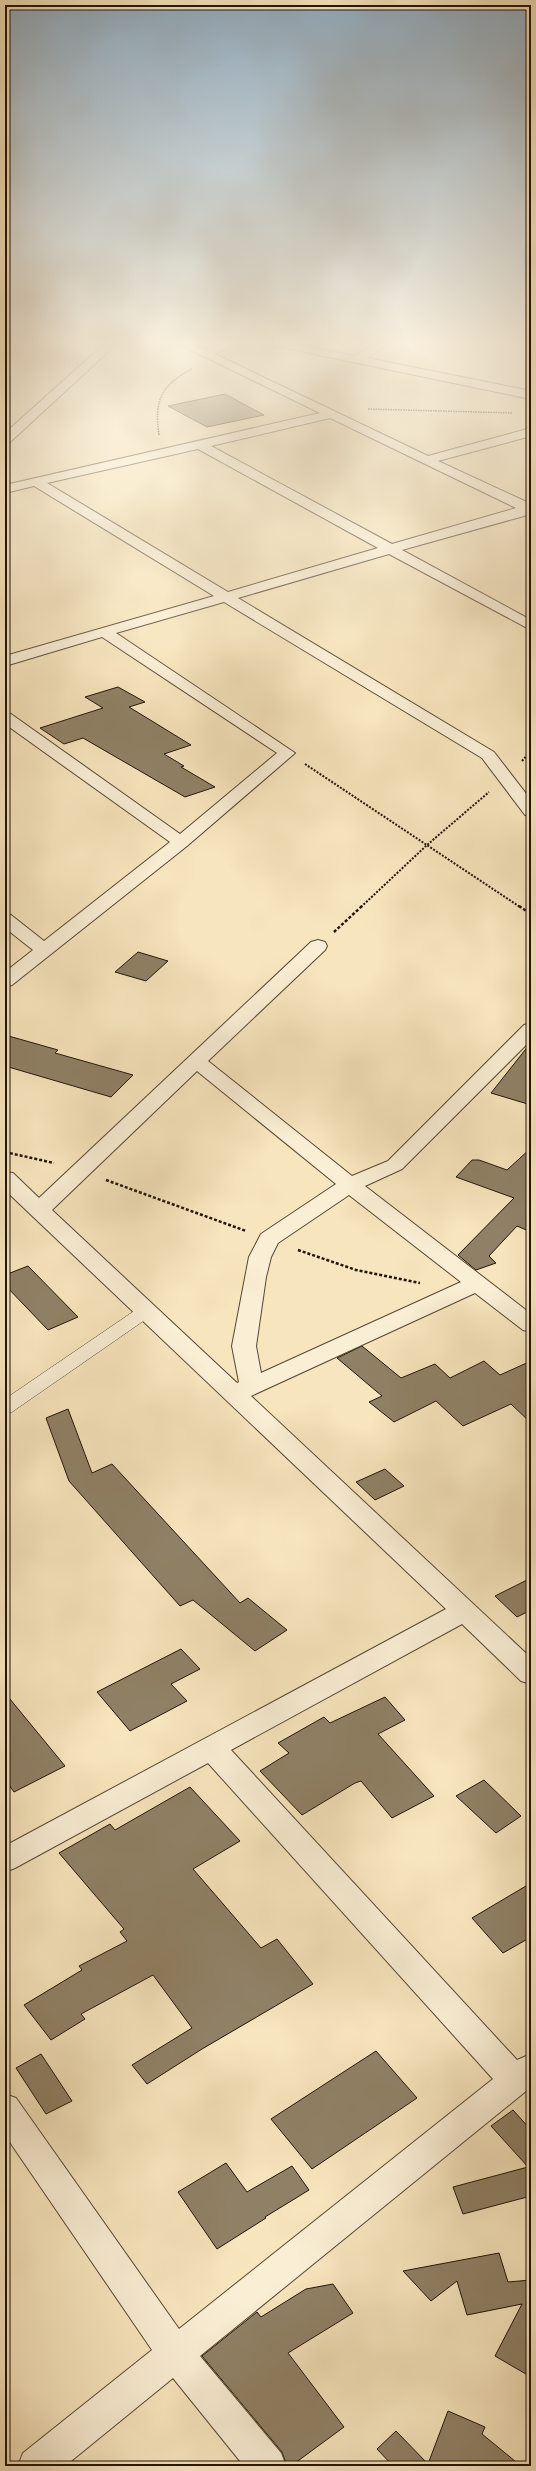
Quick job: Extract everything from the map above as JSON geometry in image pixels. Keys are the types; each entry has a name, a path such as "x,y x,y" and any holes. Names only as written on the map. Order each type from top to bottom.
{"street":[{"path":"5,489 163,454"},
{"path":"217,454 531,626"},
{"path":"414,454 530,509"},
{"path":"426,460 447,454"},
{"path":"36,482 484,752 495,762 531,811"},
{"path":"5,661 530,509"},
{"path":"508,613 523,609"},
{"path":"5,980 181,842 288,753 105,633"},
{"path":"5,717 181,842"},
{"path":"5,919 43,949"},
{"path":"39,1210 198,1062 318,946"},
{"path":"243,1390 244,1346 255,1277 269,1239 299,1217 350,1185 395,1165 457,1106 531,1028"},
{"path":"198,1062 350,1185 531,1325"},
{"path":"5,1178 146,1311 243,1390 464,1611 531,1674"},
{"path":"243,1390 478,1283"},
{"path":"5,1860 464,1611"},
{"path":"36,2466 523,2075 212,1748"},
{"path":"5,2108 175,2353 268,2466"}],"lane":[{"path":"5,1408 146,1311"}],"path":[{"path":"144,459 149,454"},
{"path":"318,946 427,845 506,777 531,751"},
{"path":"288,753 531,914"}],"building":[{"path":"118,687 145,702 129,707 191,745 164,754 184,766 181,767 215,787 185,797 83,738 64,744 40,728 103,708 85,697"},
{"path":"138,952 168,961 146,981 115,972"},
{"path":"5,1035 58,1050 55,1053 133,1075 111,1097 5,1066"},
{"path":"531,1042 531,1105 491,1093 529,1045"},
{"path":"531,1148 531,1232 517,1226 489,1256 496,1263 476,1270 458,1255 514,1198 456,1177 472,1160 479,1160 507,1170"},
{"path":"28,1266 78,1317 48,1330 5,1285 5,1275"},
{"path":"362,1346 401,1378 435,1364 450,1378 484,1361 500,1375 531,1361 531,1423 511,1404 463,1426 436,1401 394,1422 369,1402 382,1396 337,1358"},
{"path":"68,1409 92,1473 112,1464 240,1603 248,1598 287,1630 255,1651 193,1600 180,1606 69,1481 46,1418"},
{"path":"385,1469 404,1486 375,1500 356,1482"},
{"path":"531,1578 531,1610 517,1617 495,1596"},
{"path":"181,1649 200,1669 171,1684 187,1701 130,1731 97,1692"},
{"path":"5,1693 65,1766 14,1792 5,1780"},
{"path":"385,1697 405,1720 378,1734 434,1796 392,1818 361,1781 355,1783 302,1815 260,1771 289,1753 278,1743 324,1717 330,1723"},
{"path":"484,1780 521,1816 496,1833 456,1796"},
{"path":"190,1787 240,1841 193,1869 261,1948 277,1939 313,1984 202,2049 147,2084 132,2065 192,2028 153,1975 81,2014 85,2019 51,2040 24,2005 82,1970 79,1966 127,1941 120,1932 124,1929 59,1853 110,1824 115,1830"},
{"path":"531,1883 531,1937 503,1953 472,1918"},
{"path":"376,2051 417,2098 312,2169 271,2119"},
{"path":"41,2054 72,2101 46,2114 16,2068"},
{"path":"513,2110 531,2130 531,2196 463,2214 453,2187 528,2167 491,2126"},
{"path":"226,2163 247,2192 292,2166 309,2190 217,2249 178,2192"},
{"path":"499,2253 508,2282 531,2280 531,2377 495,2356 522,2304 467,2315 457,2281 431,2301 403,2271"},
{"path":"333,2284 353,2313 288,2353 344,2427 291,2466 287,2466 282,2452 202,2356 257,2312 261,2317 306,2289"},
{"path":"448,2411 485,2427 482,2434 521,2466 393,2466 377,2449 396,2431 428,2464"}]}
